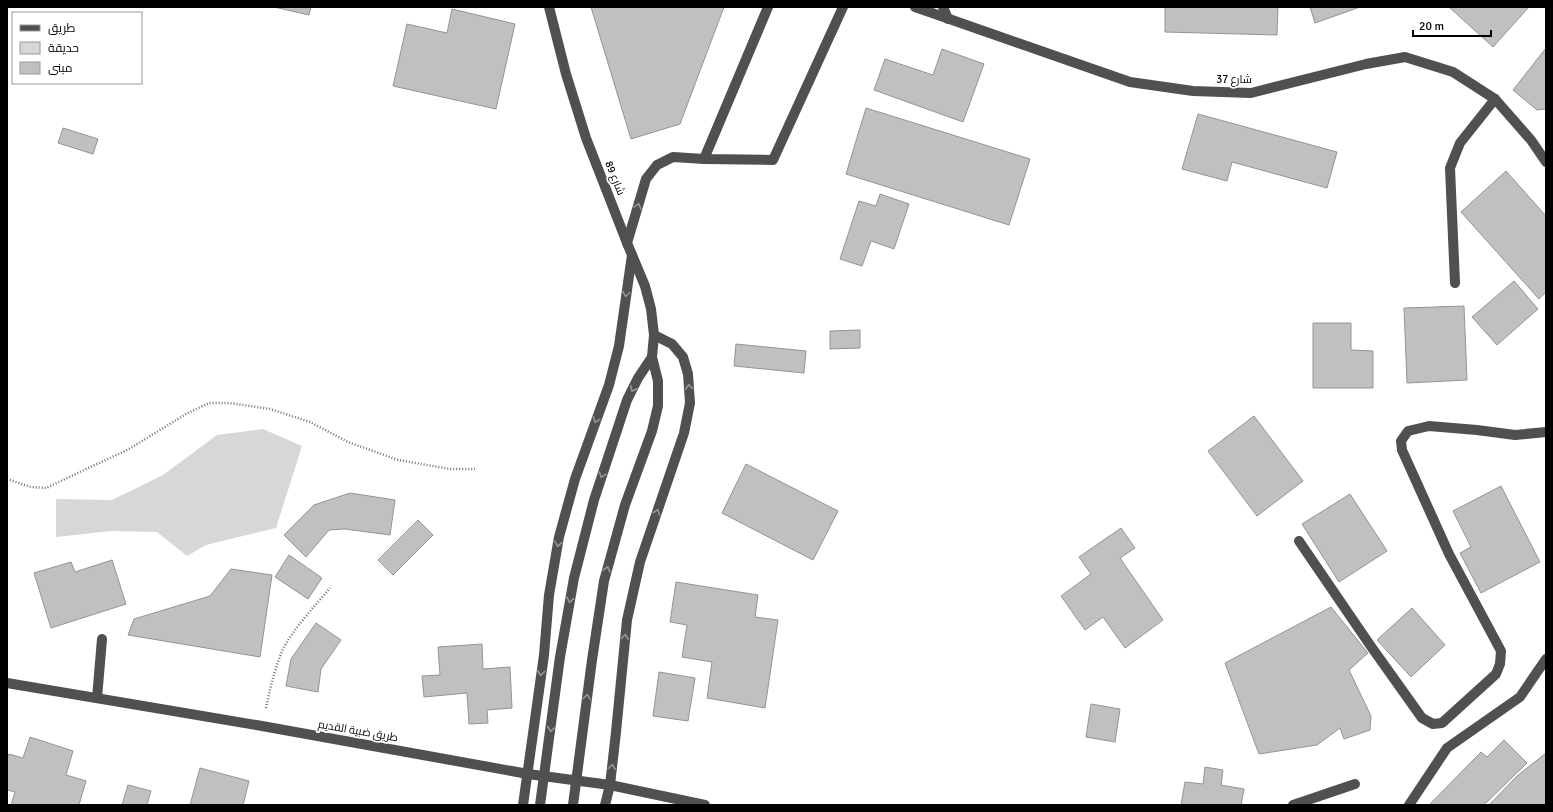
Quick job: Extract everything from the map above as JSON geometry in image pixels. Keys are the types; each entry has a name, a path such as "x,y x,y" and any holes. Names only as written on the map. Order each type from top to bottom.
{"street":[{"name":"شارع 89","path":"549,7 566,74 586,138 645,286 651,308 654,335 652,357"},
{"path":"704,159 768,7"},
{"path":"627,243 646,179 657,165 673,157 773,160 843,7"},
{"name":"شارع 37","path":"914,7 1130,82 1193,91 1251,93 1366,64 1405,57 1453,72 1495,99 1531,140 1546,162"},
{"path":"943,7 948,19"},
{"path":"1455,283 1450,168 1460,143 1495,99"},
{"path":"523,805 544,655 549,595 559,536 574,479 609,385 619,346 632,255"},
{"path":"605,805 610,785 627,620 640,562 684,433 690,403 688,374 683,357 672,344 654,335"},
{"path":"540,805 560,657 574,578 594,500 619,424 638,378 652,357"},
{"path":"573,805 604,581 625,505 652,431 658,406 658,381 652,357"},
{"path":"1299,541 1422,718 1433,724 1442,723 1496,674 1500,664 1501,651 1449,554 1402,450 1401,441 1408,431 1429,426 1477,430 1515,436 1546,432"},
{"path":"97,698 102,639"},
{"path":"1409,805 1447,748 1520,697 1546,659"},
{"name":"طريق ضبية القديم","path":"7,683 262,726 528,774 610,785 705,805"},
{"path":"1293,805 1355,784"}],"path":[{"path":"7,479 31,487 46,488 129,449 186,414 209,403 229,402 270,409 310,422 348,442 398,460 450,469 475,469"},
{"path":"262,726 271,682 284,648 305,617 330,588"}],"green space":[{"path":"263,429 302,446 276,528 206,545 187,556 157,532 111,531 56,537 56,499 112,500 163,475 217,435"}],"building":[{"path":"274,7 311,7 309,15"},
{"path":"591,7 724,7 680,124 631,139"},
{"path":"1165,7 1278,7 1277,35 1165,32"},
{"path":"1310,7 1360,7 1315,23"},
{"path":"1449,7 1529,7 1493,47"},
{"path":"452,9 515,24 496,109 393,86 407,24 447,33"},
{"path":"1546,48 1546,109 1537,110 1513,90"},
{"path":"942,49 984,64 963,122 874,90 885,59 933,75"},
{"path":"866,108 1030,159 1009,225 846,174"},
{"path":"1198,114 1337,152 1327,188 1232,162 1227,181 1182,169"},
{"path":"63,128 98,139 93,154 58,143"},
{"path":"1506,171 1546,216 1546,292 1539,299 1461,212"},
{"path":"880,194 909,204 894,249 871,241 862,266 840,259 859,201 876,206"},
{"path":"1514,281 1538,309 1497,345 1472,317"},
{"path":"1464,306 1467,380 1407,383 1404,308"},
{"path":"1313,323 1351,323 1351,350 1373,351 1373,388 1313,388"},
{"path":"860,330 860,348 830,349 830,331"},
{"path":"736,344 806,351 804,373 734,366"},
{"path":"1254,416 1303,481 1257,516 1208,451"},
{"path":"746,464 838,511 813,560 722,513"},
{"path":"1501,486 1540,562 1481,593 1460,553 1471,547 1453,511"},
{"path":"350,493 395,500 390,535 345,529 329,530 306,557 284,535 314,505"},
{"path":"1350,494 1387,551 1339,582 1302,524"},
{"path":"418,520 433,535 393,575 378,560"},
{"path":"1121,528 1135,548 1120,558 1163,620 1125,648 1103,617 1085,630 1061,596 1091,574 1079,557"},
{"path":"289,555 322,578 308,599 275,577"},
{"path":"112,560 126,604 51,628 34,573 71,562 75,572"},
{"path":"231,569 272,575 260,657 128,635 134,619 210,596"},
{"path":"676,582 758,595 755,617 778,620 765,708 707,698 712,662 682,657 687,625 670,622"},
{"path":"1331,607 1368,653 1349,670 1371,716 1370,730 1344,739 1340,728 1317,745 1259,754 1225,663"},
{"path":"1412,608 1445,645 1411,677 1377,640"},
{"path":"316,623 341,640 321,669 318,692 286,686 291,659"},
{"path":"482,644 483,669 510,667 512,708 487,710 488,723 469,724 467,693 424,697 422,676 440,675 438,647"},
{"path":"659,672 695,678 688,721 653,716"},
{"path":"1091,704 1120,709 1115,742 1086,737"},
{"path":"30,737 73,751 66,775 86,781 79,805 11,805 15,792 7,790 7,759 9,754 23,758"},
{"path":"1504,740 1527,763 1484,805 1429,805 1481,752 1487,757"},
{"path":"1546,753 1546,805 1489,805 1517,776"},
{"path":"1205,767 1223,770 1221,785 1244,789 1241,805 1181,805 1185,782 1203,784"},
{"path":"200,768 249,781 243,805 190,805"},
{"path":"128,785 151,791 147,805 122,805"}]}
